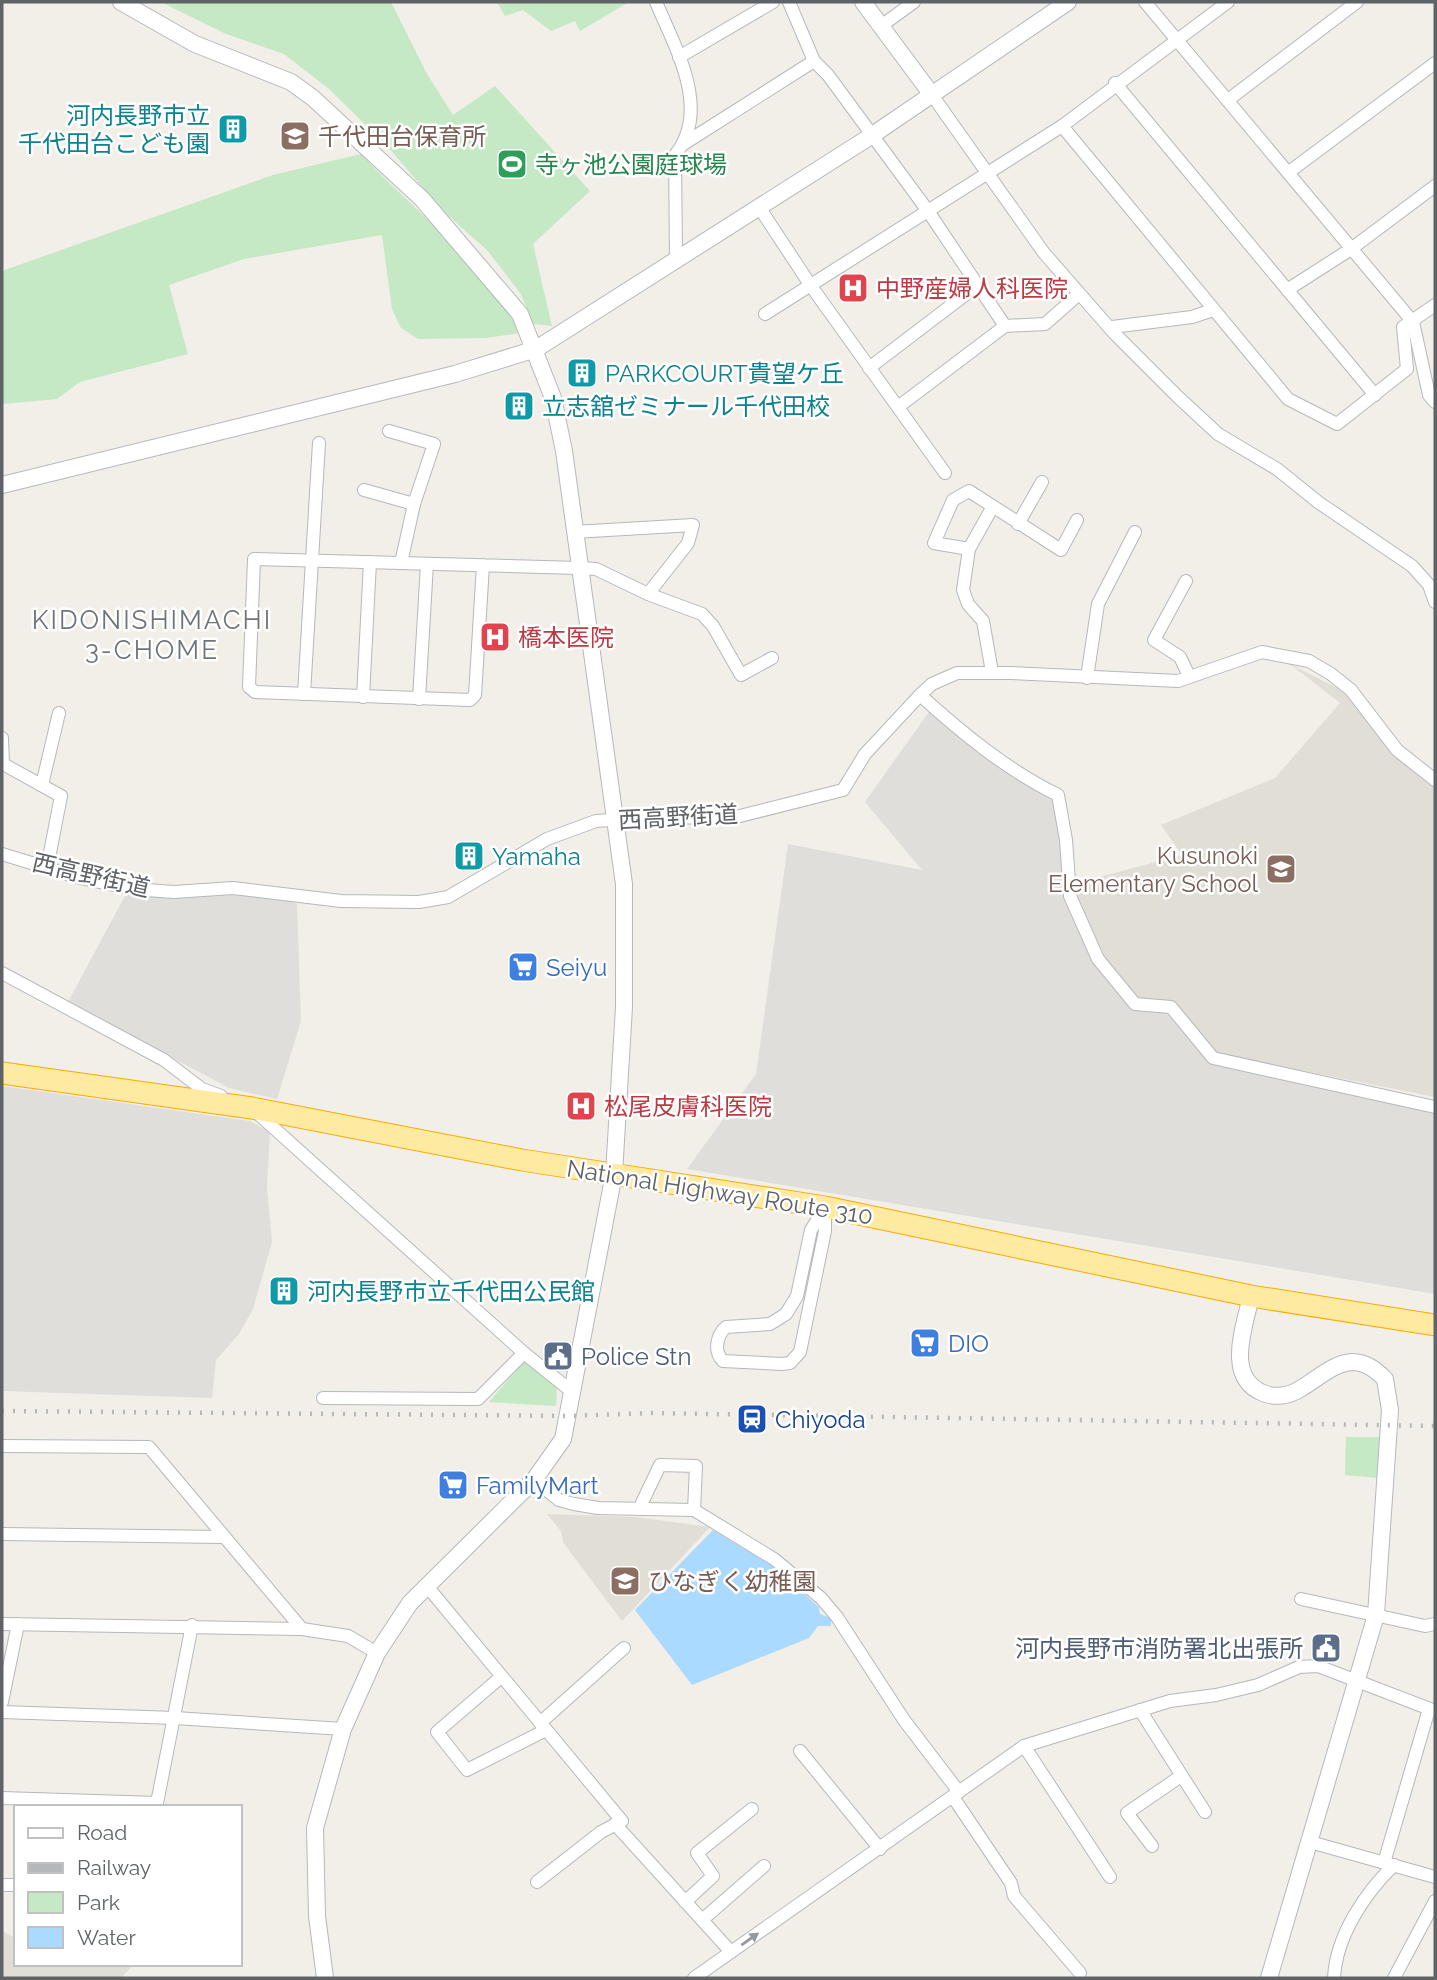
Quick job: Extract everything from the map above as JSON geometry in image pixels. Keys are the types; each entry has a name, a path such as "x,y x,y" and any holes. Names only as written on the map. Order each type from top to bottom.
{"highway":[{"name":"National Highway Route 310","path":"2,1073 253,1108 614,1174 825,1207 1251,1296 1435,1325"}],"street":[{"path":"121,2 195,44 292,82 313,98 422,199 520,314 553,398 617,820 624,884 624,1007 614,1174 570,1390 563,1439 534,1480 426,1585 377,1653 343,1729 315,1828 317,1916 325,1978"},
{"path":"656,2 679,57 693,101 685,143"},
{"path":"679,57 773,2"},
{"path":"789,2 814,61 828,75 928,211 1005,326"},
{"path":"863,2 1044,253 1079,295 1112,327 1114,333 1168,388 1219,434 1277,470 1318,502 1412,566 1429,585 1435,602"},
{"path":"881,26 914,2"},
{"path":"2,485 455,374 536,349 932,96 1069,2"},
{"path":"1145,2 1413,322 1429,395 1435,402"},
{"path":"765,314 1062,126 1115,83 1228,2"},
{"path":"1228,100 1357,2"},
{"path":"676,258 675,155 685,143 814,61"},
{"path":"1289,172 1435,63"},
{"path":"1115,83 1375,395"},
{"path":"1062,126 1287,399 1337,424 1408,369 1403,327 1435,305"},
{"path":"1287,290 1350,249 1435,186"},
{"path":"759,207 811,286 945,473"},
{"path":"869,368 978,285"},
{"path":"898,407 1005,326 1045,324 1079,295"},
{"path":"1112,327 1192,317 1213,310"},
{"path":"389,430 434,444 414,504 401,563"},
{"path":"304,694 319,443"},
{"path":"1018,524 1042,482"},
{"path":"364,490 414,504"},
{"path":"969,548 934,543 953,500 968,491 1061,550 1077,520"},
{"path":"992,508 969,548 962,590 968,604 983,621 992,672"},
{"path":"574,532 693,525 688,542 648,594"},
{"path":"1087,678 1096,600 1135,533"},
{"path":"483,565 475,695 464,701 255,692 249,687 254,559 483,565 596,569 648,594 702,614 713,626 741,675 772,658"},
{"path":"363,697 370,562"},
{"path":"419,699 427,564"},
{"path":"1186,581 1154,640 1180,657 1189,676"},
{"name":"西高野街道","path":"2,854 133,889 174,892 233,888 341,901 419,902 447,897 547,839 572,828 617,820 732,818 843,790 865,754 920,695 932,684 957,673 992,672 1178,681 1262,652 1309,661 1351,690 1397,750 1435,780"},
{"path":"920,695 956,727 1027,780 1058,796 1066,840 1070,896 1098,959 1135,1004 1171,1007 1213,1058 1435,1108"},
{"path":"42,785 59,713"},
{"path":"2,738 3,764 61,796 47,868"},
{"path":"2,973 164,1060 202,1089 253,1108 524,1353 570,1390"},
{"path":"825,1207 825,1231 800,1352 796,1358 782,1364 723,1361 717,1352 718,1340 726,1327 770,1324 792,1306 800,1284 811,1230 825,1207"},
{"path":"1251,1296 1240,1360 1242,1374 1252,1387 1267,1394 1288,1394 1336,1367 1352,1362 1370,1366 1385,1379 1390,1410 1376,1615 1269,1978"},
{"path":"323,1398 478,1399 524,1353"},
{"path":"2,1446 149,1447 302,1629"},
{"path":"639,1509 660,1465 696,1466 694,1510"},
{"path":"534,1480 559,1500 574,1504 694,1510 775,1559 821,1598 859,1648 956,1795 1011,1883 1014,1896 1080,1973"},
{"path":"2,1534 222,1537"},
{"path":"426,1585 622,1821 537,1882"},
{"path":"1301,1599 1425,1626 1435,1624"},
{"path":"2,1624 192,1625 302,1629 348,1636 377,1653"},
{"path":"2,1702 18,1624"},
{"path":"2,1798 90,1804 157,1803 192,1625"},
{"path":"501,1678 437,1732 467,1770 543,1727 624,1648"},
{"path":"694,1978 1024,1746 1140,1710 1258,1685 1299,1667 1318,1666 1432,1710 1389,1864 1356,1912 1342,1946 1334,1978"},
{"path":"1140,1710 1205,1812"},
{"path":"2,1712 175,1718 343,1729"},
{"path":"1024,1746 1110,1877"},
{"path":"800,1751 880,1849"},
{"path":"1152,1846 1127,1813 1181,1776"},
{"path":"685,1902 713,1876 697,1853 752,1809"},
{"path":"615,1824 730,1952"},
{"path":"1310,1842 1435,1877"},
{"path":"702,1920 764,1866"},
{"path":"1394,1978 1435,1901"}],"shaded area":[{"name":"Kusunoki Elementary School","path":"1290,664 1347,693 1395,754 1435,788 1435,1097 1214,1053 1172,1001 1140,999 1128,994 1095,950 1073,884 1182,855 1161,825 1275,778 1340,703"},
{"path":"931,709 1055,801 1064,852 1066,898 1135,1007 1171,1013 1211,1062 1435,1113 1435,1294 687,1169 756,1074 788,844 922,870 865,802"},
{"path":"127,892 172,898 236,895 286,900 297,904 301,1021 277,1099 229,1088 68,1002"},
{"path":"2,1086 250,1121 270,1132 267,1187 272,1242 253,1309 239,1334 216,1360 212,1398 2,1391"},
{"name":"ひなぎく幼稚園","path":"547,1514 636,1517 710,1527 622,1621 563,1542 561,1531"},
{"path":"2,1931 14,1937 14,1966 132,1966 121,1978 2,1978"}],"green space":[{"path":"161,2 391,2 427,74 453,115 495,86 590,191 533,244 552,326 533,324 521,294 487,250 444,212 387,146 329,89 284,54 226,34"},
{"path":"497,2 629,2 580,31 575,21 551,31 523,10 505,16"},
{"path":"361,154 468,260 488,283 520,333 485,338 418,339 401,328 392,309 382,235 244,259 169,285 188,354 80,382 57,399 2,404 2,271 273,175"},
{"path":"524,1361 557,1387 556,1406 489,1402"},
{"path":"1346,1437 1381,1437 1378,1478 1345,1475"}],"water":[{"path":"713,1530 771,1565 819,1607 820,1614 831,1618 831,1626 818,1626 809,1638 692,1685 635,1610"}],"railway":[{"path":"2,1411 568,1416 651,1413 1435,1426"}],"place":[{"name":"河内長野市立 千代田台こども園","path":"233,129"},
{"name":"千代田台保育所","path":"295,136"},
{"name":"寺ヶ池公園庭球場","path":"512,164"},
{"name":"中野産婦人科医院","path":"853,288"},
{"name":"PARKCOURT貴望ケ丘","path":"582,373"},
{"name":"立志舘ゼミナール千代田校","path":"519,406"},
{"name":"橋本医院","path":"495,637"},
{"name":"Yamaha","path":"469,856"},
{"name":"Kusunoki Elementary School","path":"1281,869"},
{"name":"Seiyu","path":"523,967"},
{"name":"松尾皮膚科医院","path":"581,1106"},
{"name":"河内長野市立千代田公民館","path":"284,1291"},
{"name":"DIO","path":"925,1343"},
{"name":"Police Stn","path":"558,1356"},
{"name":"Chiyoda","path":"752,1419"},
{"name":"FamilyMart","path":"453,1485"},
{"name":"ひなぎく幼稚園","path":"625,1581"},
{"name":"河内長野市消防署北出張所","path":"1326,1648"}],"district":[{"name":"KIDONISHIMACHI 3-CHOME","path":"152,635"}]}
